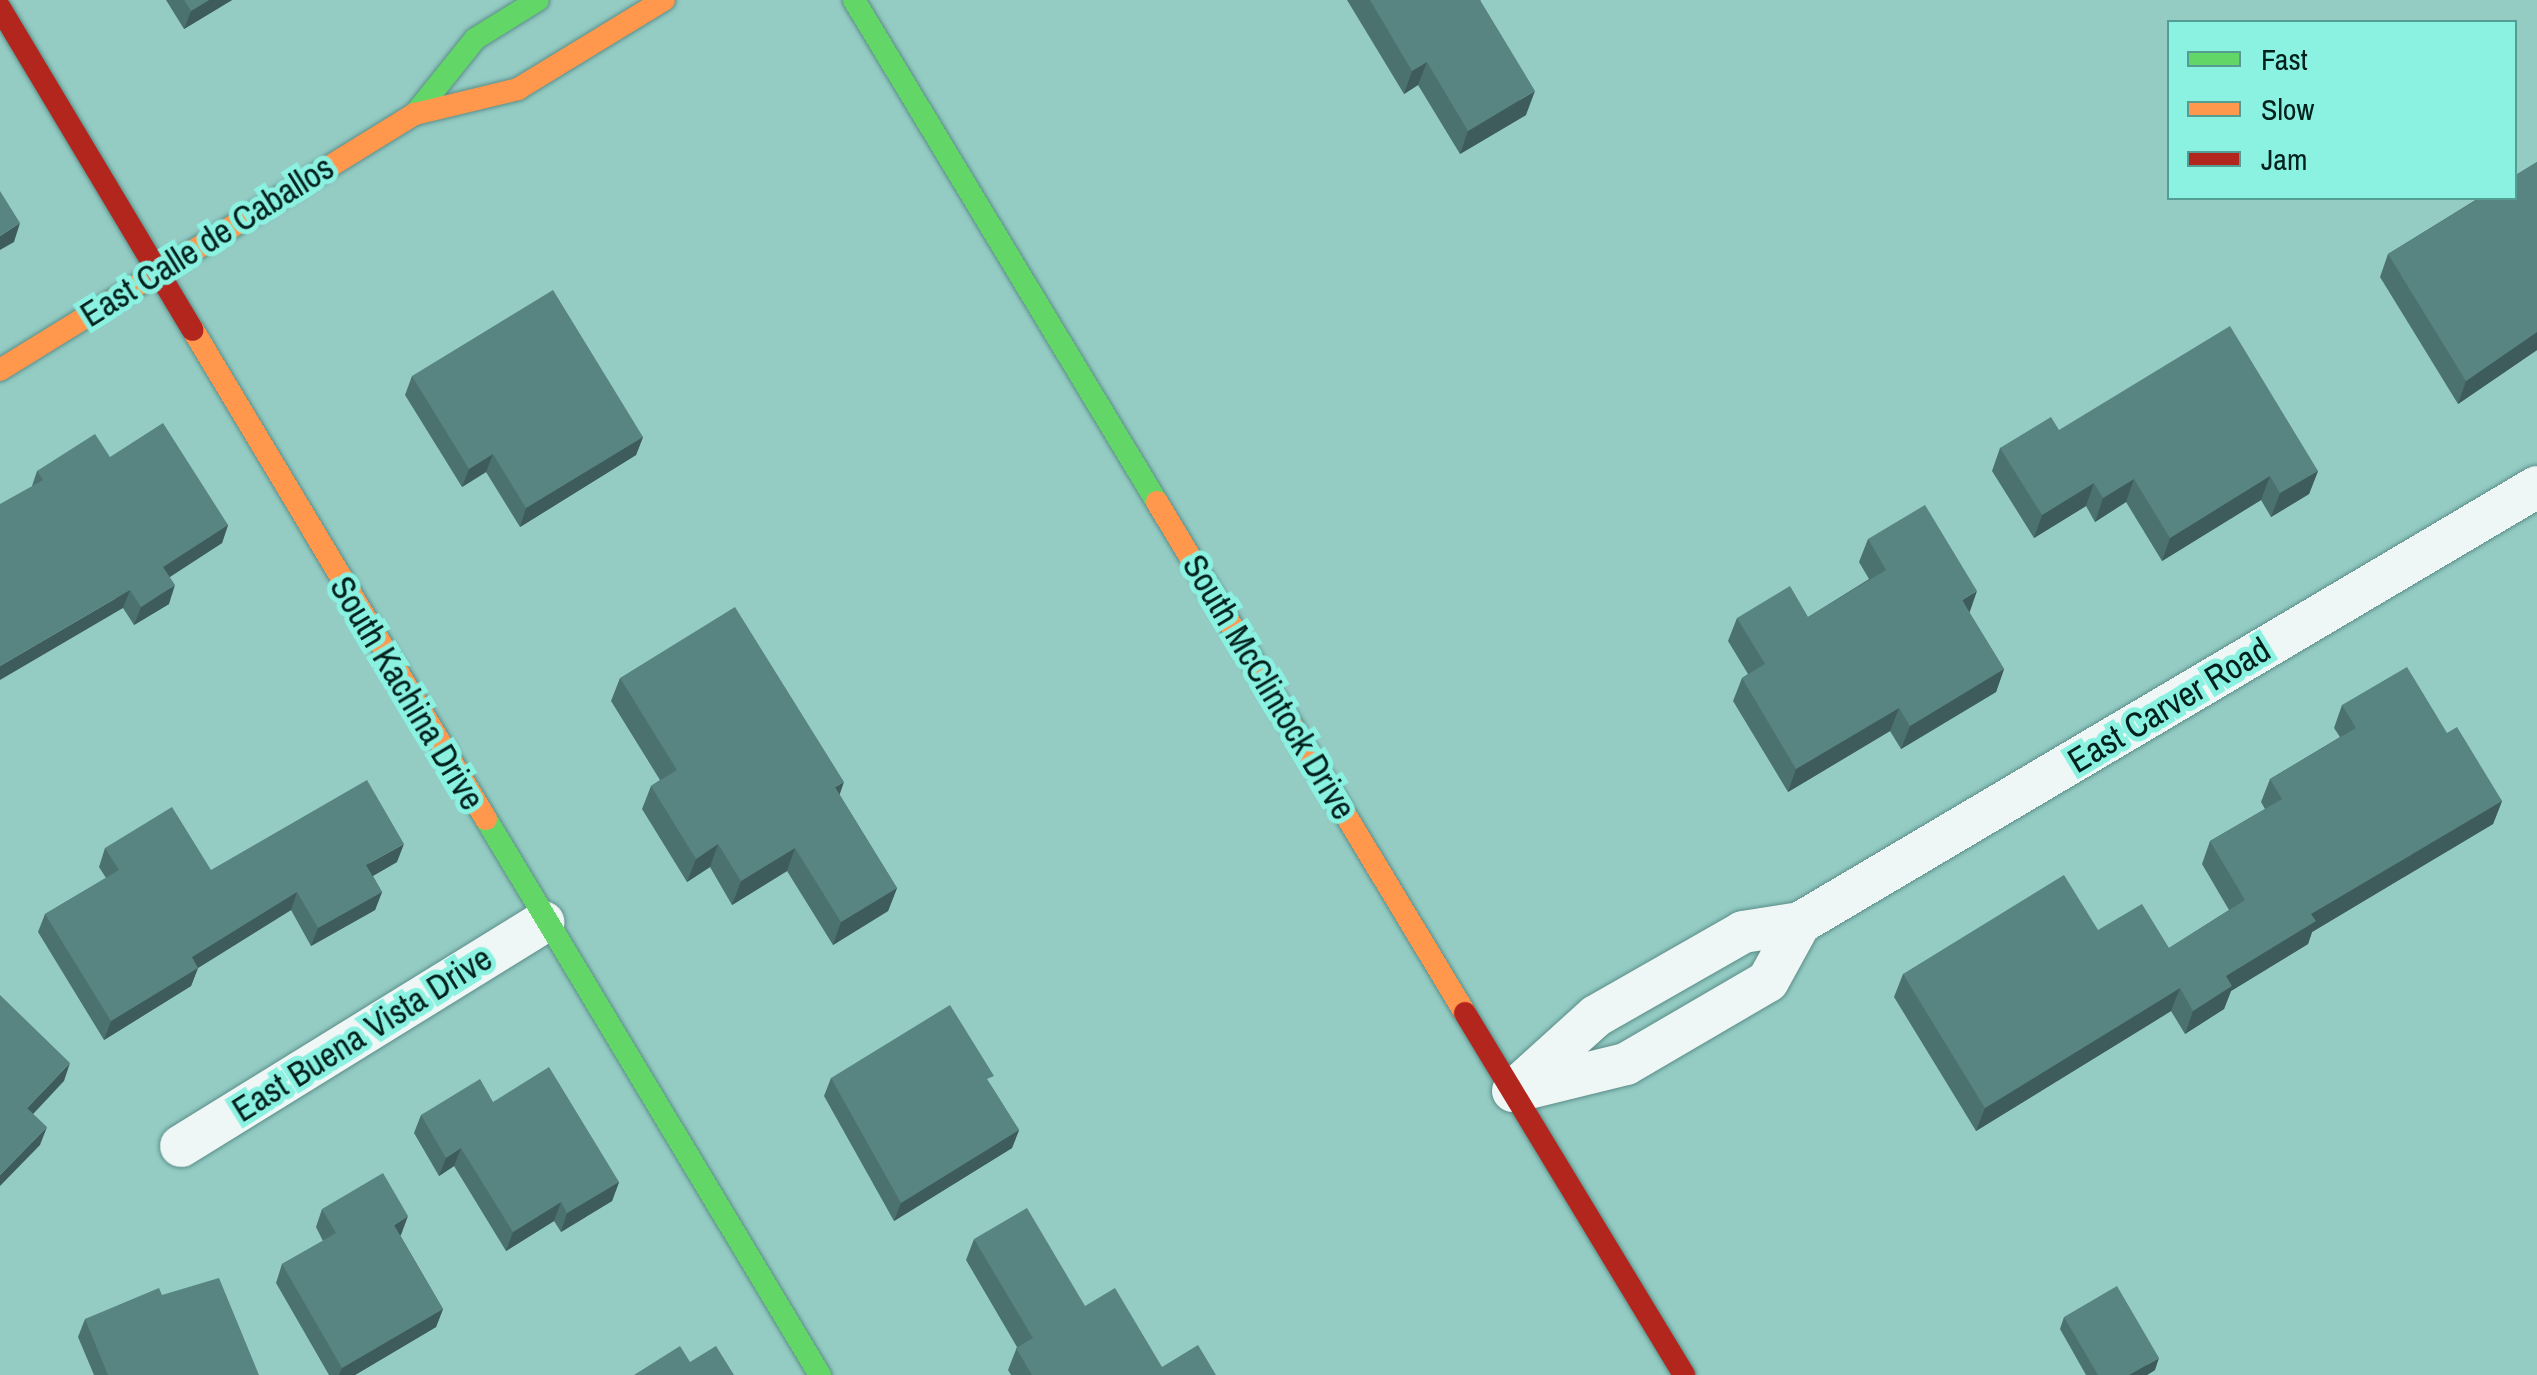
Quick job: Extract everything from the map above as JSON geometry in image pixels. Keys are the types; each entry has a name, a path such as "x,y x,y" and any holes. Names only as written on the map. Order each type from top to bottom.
{"street":[{"path":"415,114 475,39 538,0"},
{"path":"415,114 518,89 664,0"},
{"name":"South McClintock Drive","path":"854,0 1684,1375"},
{"name":"South Kachina Drive","path":"0,8 542,922 820,1375"},
{"name":"East Calle de Caballos","path":"0,370 415,114"},
{"name":"East Carver Road","path":"1513,1092 1596,1016 1743,932 1800,924 2537,487"},
{"name":"East Buena Vista Drive","path":"181,1146 542,922"},
{"path":"1513,1092 1626,1064 1768,981 1800,924"}],"building":[{"path":"184,0 209,0 191,11"},
{"path":"1370,0 1480,0 1535,91 1468,131 1427,62 1412,71"},
{"path":"2537,162 2537,332 2466,381 2388,254 2477,200 2517,200 2517,174"},
{"path":"0,191 20,223 0,236"},
{"path":"553,290 643,437 526,508 493,454 469,469 412,376"},
{"path":"2230,326 2318,471 2280,493 2270,476 2170,538 2134,479 2103,498 2094,483 2042,515 2000,448 2051,417 2059,430"},
{"path":"163,423 228,525 163,567 175,585 141,607 130,590 0,666 0,504 43,480 37,471 95,434 110,457"},
{"path":"1925,505 1977,591 1962,600 2004,669 1910,726 1899,708 1796,769 1742,678 1765,664 1737,618 1790,586 1808,617 1886,570 1868,539"},
{"path":"735,607 844,782 835,787 897,888 841,922 795,848 741,881 718,844 696,859 651,786 677,770 620,678"},
{"path":"2407,667 2447,733 2457,727 2502,801 2311,914 2316,921 2226,976 2232,986 2193,1011 2180,988 1985,1108 1903,974 2064,875 2098,930 2142,904 2169,948 2245,900 2210,841 2282,799 2270,779 2356,728 2342,705"},
{"path":"367,780 404,844 366,865 382,892 318,928 297,892 192,957 198,968 111,1021 45,914 119,870 105,848 172,807 211,870"},
{"path":"0,995 70,1063 27,1108 47,1127 0,1175"},
{"path":"950,1005 994,1076 987,1079 1019,1130 901,1203 831,1078"},
{"path":"549,1067 619,1182 567,1213 561,1202 513,1232 461,1148 446,1158 421,1115 480,1079 493,1102"},
{"path":"383,1173 408,1216 394,1225 443,1309 342,1368 282,1264 336,1233 322,1209"},
{"path":"1027,1208 1085,1306 1115,1288 1162,1367 1198,1345 1216,1375 1032,1375 1016,1348 1033,1338 974,1239"},
{"path":"219,1278 259,1375 108,1375 85,1319 159,1288 162,1295"},
{"path":"2117,1286 2159,1358 2129,1375 2098,1375 2064,1317"},
{"path":"680,1346 690,1362 716,1346 734,1375 634,1375"}],"traffic: fast":[{"path":"415,114 475,39 538,0"},
{"path":"854,0 1157,502"},
{"path":"486,819 820,1375"}],"traffic: slow":[{"path":"0,370 415,114 518,89 664,0"},
{"path":"193,330 486,819"},
{"path":"1157,502 1465,1013"}],"traffic: jam":[{"path":"0,8 193,330"},
{"path":"1465,1013 1684,1375"}]}
